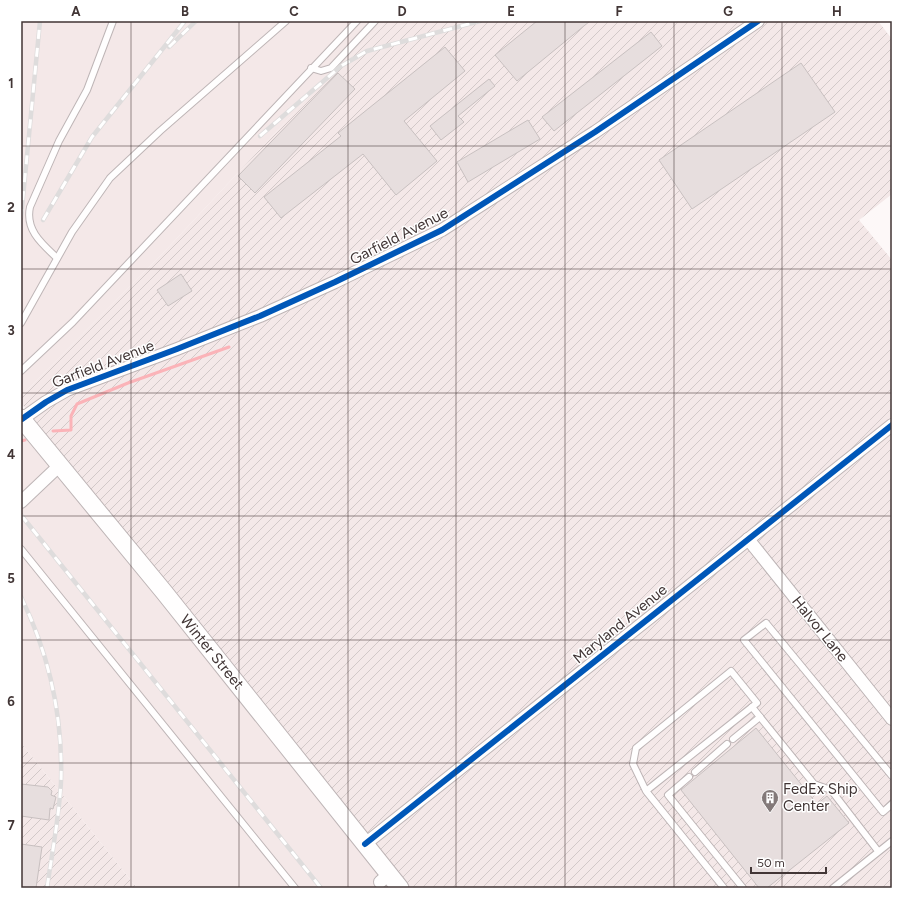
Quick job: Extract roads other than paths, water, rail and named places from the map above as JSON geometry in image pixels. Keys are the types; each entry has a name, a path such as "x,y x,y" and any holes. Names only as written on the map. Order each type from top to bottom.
{"street":[{"name":"Garfield Avenue","path":"22,418 67,390 184,347 260,316 335,282 442,230 595,132 758,21"},
{"name":"Winter Street","path":"22,418 164,592 365,844 384,878 400,888"},
{"name":"Maryland Avenue","path":"365,844 892,425"},
{"path":"21,502 60,466"},
{"name":"Halvor Lane","path":"748,539 892,719"}],"lane":[{"path":"57,258 42,244 32,230 29,218 30,207 62,137 87,90 113,21"},
{"path":"21,323 57,258 87,209 117,170 286,21"},
{"path":"21,371 73,322 311,68 357,21"},
{"path":"311,68 321,71 331,68 376,21"},
{"path":"21,550 295,888"},
{"path":"892,776 766,623 744,640 883,812 892,804"},
{"path":"646,791 757,703 731,671 636,748 633,764 646,791 724,888"},
{"path":"752,707 814,784 831,790 878,851"},
{"path":"733,739 760,716"},
{"path":"695,772 728,744"},
{"path":"689,777 668,796 743,888"},
{"path":"833,888 892,841"}],"waterway":[{"path":"53,431 71,430 71,416 77,404 128,383 229,347"},
{"path":"21,441 25,440"}],"railway":[{"path":"21,218 40,21"},
{"path":"43,220 92,137 185,21"},
{"path":"169,47 196,21"},
{"path":"260,136 341,66 367,51 480,21"},
{"path":"21,515 321,888"},
{"path":"21,597 31,619 46,664 57,710 60,734 60,795 47,888"}],"place":[{"name":"FedEx Ship Center","path":"770,813"}]}
